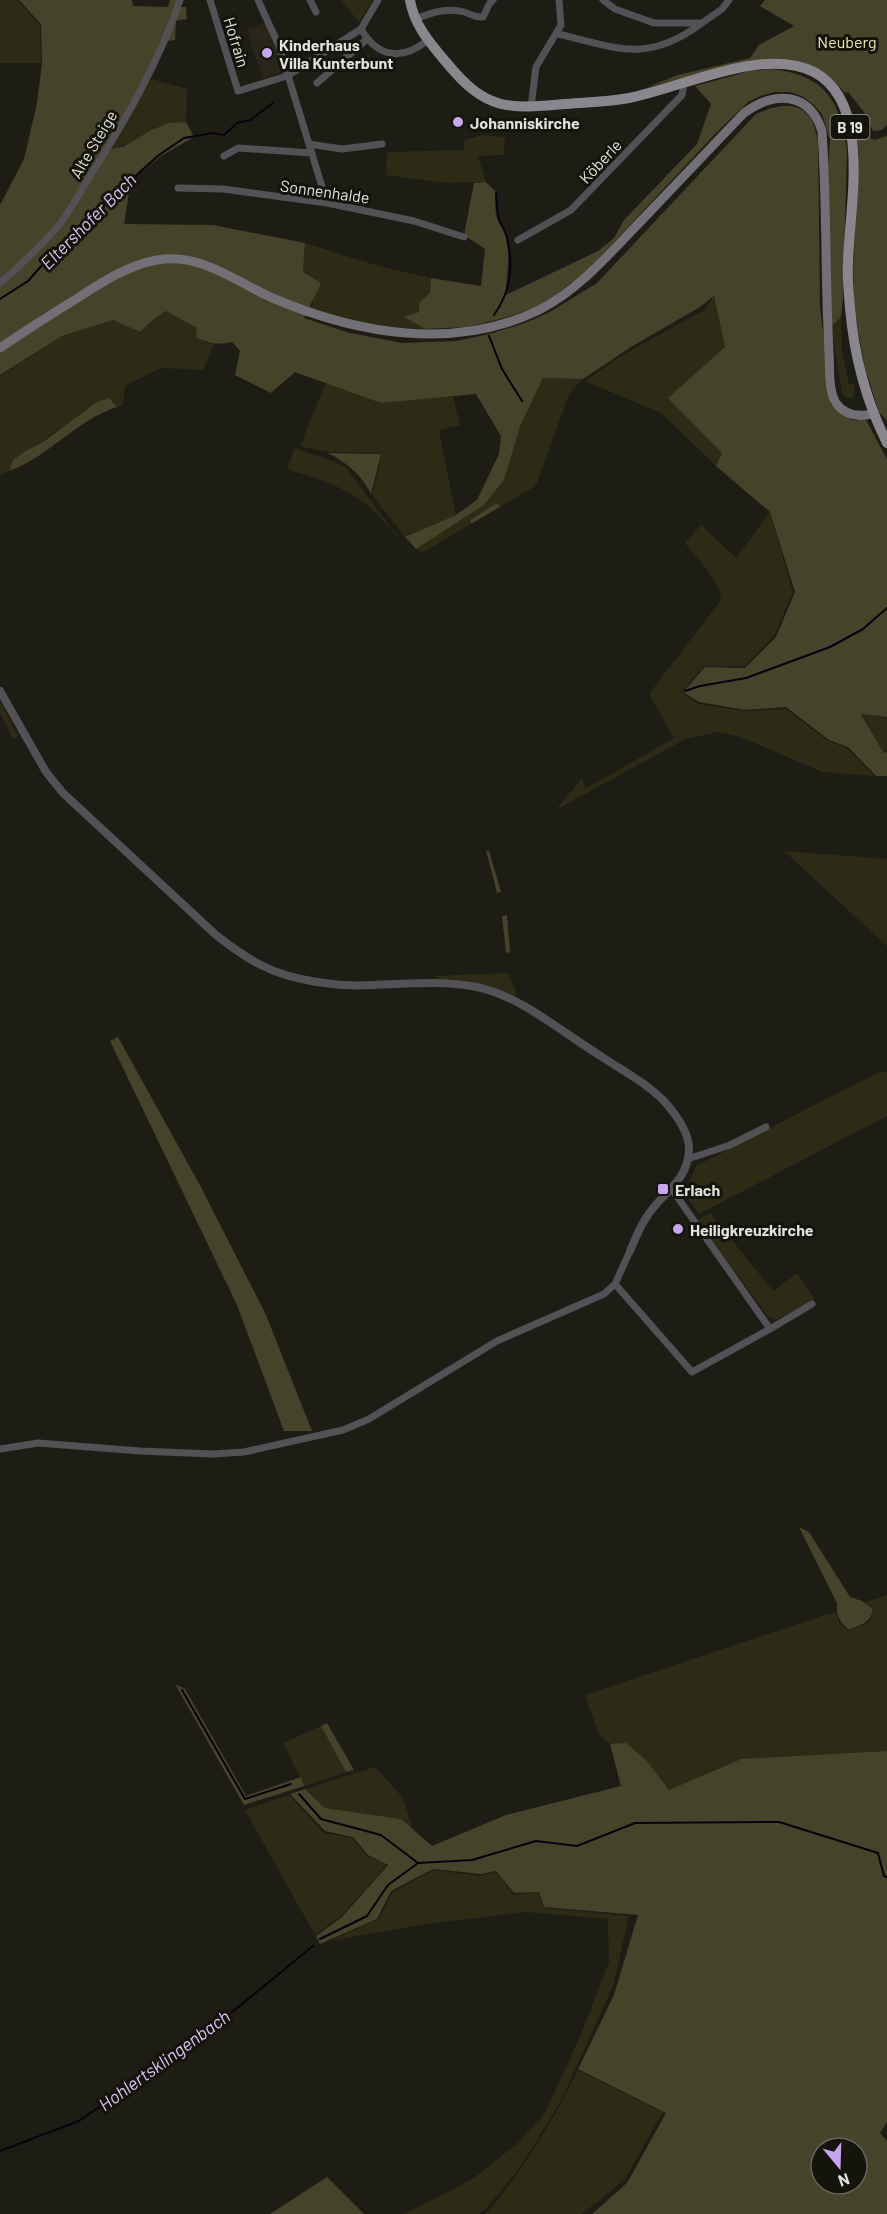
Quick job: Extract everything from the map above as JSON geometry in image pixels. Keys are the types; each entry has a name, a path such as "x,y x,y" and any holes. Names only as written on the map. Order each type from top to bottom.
{"main road":[{"name":"B 19","path":"410,0 415,19 428,40 459,77 488,101 506,106 531,107 629,98 763,64 783,64 813,72 830,84 839,94 844,105 853,150 848,264 852,330 873,414 887,443"},
{"path":"0,348 115,276 144,263 174,258 201,262 274,299 357,327 412,334 438,334 473,331 507,322 538,310 578,284 744,113 763,101 782,97 807,107 816,117 822,131 827,322 833,396 847,413 863,416 873,414"}],"street":[{"name":"Alte Steige","path":"0,283 27,259 60,224 106,152 158,55 180,0"},
{"name":"Hofrain","path":"210,0 238,91 287,76"},
{"path":"258,0 279,46 327,203"},
{"path":"310,0 316,12"},
{"path":"287,76 361,29 378,0"},
{"path":"415,19 444,11 463,12 478,18 483,17 489,3 493,0"},
{"path":"531,107 536,67 558,34 561,25 559,0"},
{"path":"603,0 615,9 654,23 702,23"},
{"path":"558,34 628,50 643,50 683,38 722,9 729,0"},
{"path":"361,29 367,39 379,50 388,54 410,51 428,40"},
{"path":"317,83 367,39"},
{"name":"Köberle","path":"518,240 571,210 682,95 684,83"},
{"path":"309,144 342,149 382,144"},
{"path":"224,156 238,148 312,153"},
{"name":"Sonnenhalde","path":"178,188 223,189 327,203 414,221 464,237"},
{"path":"0,691 46,772 63,793 200,921 238,952 263,967 326,983 370,986 438,982 479,987 497,993 534,1013 646,1086 663,1100 685,1131 689,1142 686,1171 646,1217 615,1284 603,1294 497,1341 369,1419 343,1430 244,1452 213,1454 140,1451 38,1443 0,1449"},
{"path":"688,1159 730,1145 766,1127"},
{"path":"671,1188 770,1329"},
{"path":"615,1284 692,1372 812,1304"}],"shaded area":[{"path":"0,0 17,0 40,25 41,63 0,63"},
{"path":"341,0 373,0 359,22"},
{"name":"Kinderhaus Villa Kunterbunt","path":"265,23 284,69 282,72 263,78 246,29"},
{"path":"151,79 187,89 186,122 157,127 127,144 109,150"},
{"path":"482,135 505,137 504,155 478,156 486,182 446,183 386,175 387,152 463,150 465,140"},
{"path":"305,243 382,267 431,278 430,293 420,303 426,329 367,324 309,309 313,303 303,272"},
{"path":"714,296 725,347 723,454 716,466 661,413 585,381 621,356 704,310"},
{"path":"166,311 198,328 206,342 214,345 203,370 161,368 125,386 123,405 117,407 109,398 54,432 40,444 25,451 13,460 9,471 0,475 0,376 62,336 113,320 140,332"},
{"path":"841,317 842,353 849,384 854,385 854,394 851,399 842,393 831,327"},
{"path":"543,378 583,379 569,394 537,483 500,507 497,504 470,520 471,524 422,553 416,549 484,505 504,480 519,426"},
{"path":"326,382 381,403 453,396 460,425 439,430 456,515 405,537 372,495 382,453 327,452 300,446"},
{"path":"295,448 346,467 411,555 380,517 366,504 334,485 287,469"},
{"path":"770,512 793,592 774,636 745,666 704,666 681,692 698,704 744,711 786,709 828,741 847,748 874,776 822,772 741,737 718,732 685,739 556,810 582,778 586,791 587,788 674,738 649,694 721,600 713,578 685,543 701,525 736,558"},
{"path":"0,701 18,736 13,739 0,713"},
{"path":"862,714 887,718 887,751 884,753"},
{"path":"784,851 887,859 887,946 874,934"},
{"path":"508,973 516,995 511,996 477,984 461,980 440,979 436,976"},
{"path":"879,1072 887,1072 887,1116 699,1214 684,1194 696,1166"},
{"path":"710,1213 773,1291 797,1273 815,1299 776,1320 768,1317 697,1220"},
{"path":"887,1595 887,1751 741,1759 669,1790 647,1761 626,1744 610,1744 599,1735 585,1695 825,1615 836,1613 839,1623 848,1631 865,1624 871,1618 874,1609 863,1603"},
{"path":"321,1726 346,1772 304,1786 283,1743"},
{"path":"375,1767 403,1798 413,1830 401,1819 325,1808 306,1789"},
{"path":"289,1795 324,1833 352,1838 367,1856 387,1865 341,1916 315,1935 245,1810"},
{"path":"433,1870 481,1876 496,1872 514,1895 538,1892 544,1908 629,1916 613,1986 561,2101 521,2166 487,2208 479,2214 403,2214 475,2177 518,2143 545,2113 581,2034 609,1962 608,1919 526,1912 425,1924 330,1941 379,1919 392,1893"},
{"path":"578,2070 663,2112 625,2179 582,2214 484,2214 490,2210 527,2160 549,2125"}],"green space":[{"path":"19,0 132,0 133,6 168,7 170,0 177,0 175,7 186,7 187,19 176,21 175,40 167,41 104,150 123,147 151,130 169,123 186,122 194,137 161,156 131,180 124,224 213,225 305,243 303,272 321,283 304,318 350,333 402,343 456,341 525,323 550,312 597,283 756,114 771,108 786,106 800,109 807,114 813,123 818,140 820,306 831,405 852,420 866,420 887,459 887,717 861,714 884,753 887,752 887,776 876,776 848,747 829,740 786,707 745,710 699,702 683,692 705,667 745,668 776,637 795,592 770,512 716,466 722,453 668,398 725,347 714,296 583,379 543,378 520,426 504,480 484,505 416,549 405,537 456,515 477,500 499,454 501,436 476,394 381,403 295,372 271,393 235,375 240,351 232,342 214,343 196,337 197,328 166,311 140,332 113,320 62,336 0,375 0,205 24,159 37,103 42,63 41,24"},
{"name":"Neuberg","path":"765,0 887,0 887,125 882,130 873,131 864,112 848,92 845,93 819,70 800,62 765,60 744,63 645,88 678,75 750,58 759,45 794,26 760,6"},
{"path":"773,69 791,72 818,85 834,105 844,133 847,150 843,299 841,317 831,327 828,165 830,140 822,114 802,96 790,92 775,92 748,102 588,270 536,307 508,317 467,327 426,329 404,317 419,312 419,303 430,293 431,278 481,286 485,249 464,235 474,183 486,182 496,192 496,214 506,236 508,250 506,295 598,251 614,238 624,220 697,144 711,104 695,86 750,71"},
{"path":"859,119 868,137 875,140 887,136 887,421 879,412 865,368 855,314 853,269 859,154 856,128"},
{"path":"109,398 117,407 88,421 37,457 9,471 13,460 25,451 40,444 97,402"},
{"path":"328,453 381,454 371,494 353,470"},
{"path":"497,503 500,507 471,524 470,520"},
{"path":"486,850 489,851 501,892 497,893"},
{"path":"507,915 510,952 506,953 502,916"},
{"path":"118,1037 202,1189 266,1315 312,1431 284,1431 237,1305 110,1041"},
{"path":"799,1527 809,1532 850,1597 862,1601 873,1609 872,1614 864,1623 849,1630 841,1621 837,1603"},
{"path":"175,1684 185,1689 246,1796 301,1777 304,1786 244,1805"},
{"path":"327,1723 354,1770 346,1772 321,1726"},
{"path":"626,1743 647,1761 669,1790 741,1759 887,1751 887,2122 880,2133 887,2141 887,2214 592,2214 627,2183 666,2113 578,2069 614,1995 638,1915 544,1907 539,1892 514,1893 496,1871 481,1874 433,1869 391,1891 377,1919 320,1944 316,1936 342,1917 388,1865 368,1855 353,1837 325,1831 290,1794 305,1789 325,1808 401,1819 432,1846 506,1815 621,1786 610,1744"},
{"path":"327,2177 364,2214 270,2214"}],"waterway":[{"name":"Eltershofer Bach","path":"0,299 28,281 59,246 75,237 115,189 132,179 159,155 184,138 213,133 224,135 237,123 250,120 273,103"},
{"path":"494,315 504,297 510,268 509,248 498,214 496,193"},
{"path":"489,336 502,369 522,401"},
{"path":"685,691 746,678 830,647 863,629 887,608"},
{"name":"Hohlertsklingenbach","path":"182,1690 245,1799 291,1784"},
{"name":"Hohlertsklingenbach","path":"299,1794 321,1819 381,1835 418,1863"},
{"name":"Hohlertsklingenbach","path":"320,1939 367,1916 388,1885 418,1863 472,1860 536,1841 577,1846 635,1823 779,1822 878,1853 884,1876 887,1877"},
{"name":"Hohlertsklingenbach","path":"0,2151 79,2121 210,2030 313,1946"}],"place":[{"name":"Kinderhaus Villa Kunterbunt","path":"267,53"},
{"name":"Johanniskirche","path":"458,122"},
{"name":"Erlach","path":"663,1189"},
{"name":"Heiligkreuzkirche","path":"678,1229"}]}
